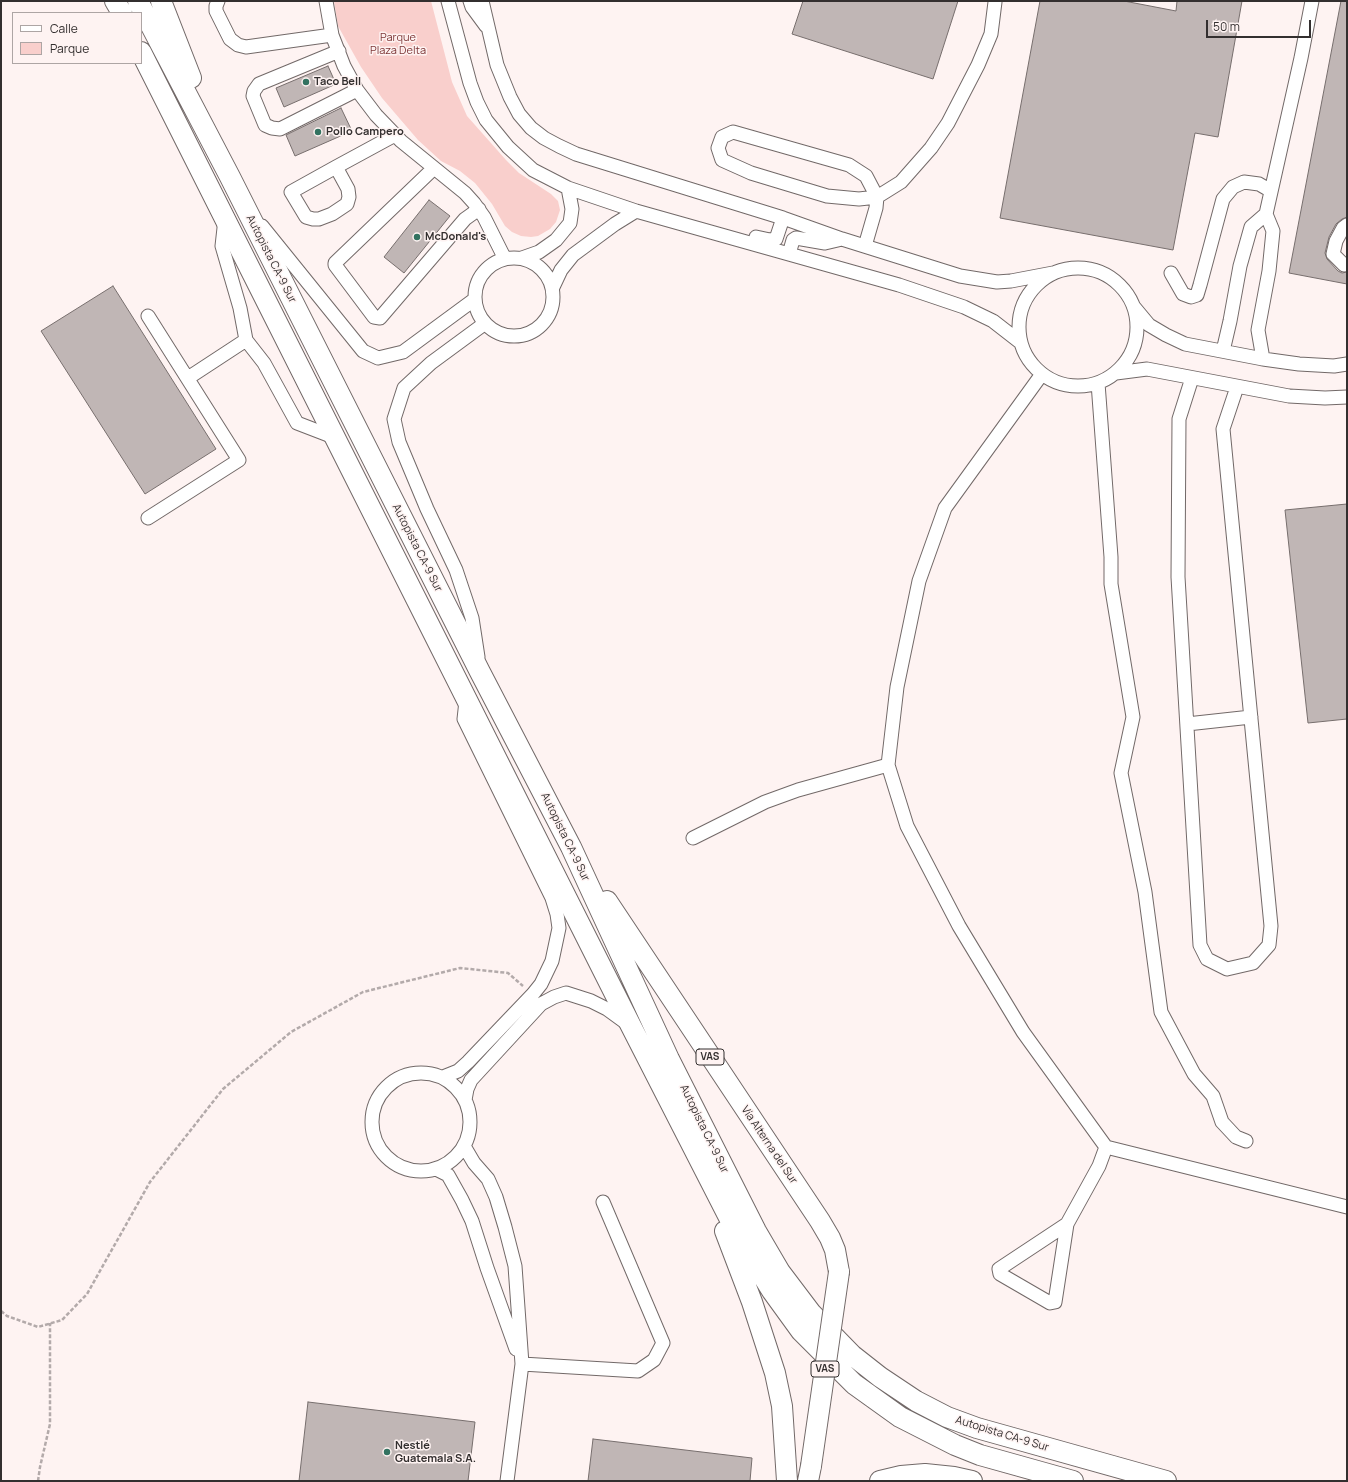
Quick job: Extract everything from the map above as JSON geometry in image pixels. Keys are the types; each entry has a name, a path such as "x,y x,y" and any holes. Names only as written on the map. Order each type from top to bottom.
{"highway":[{"path":"116,1 122,12"},
{"name":"Autopista CA-9 Sur","path":"138,1 243,202 480,672 571,847 669,1058 756,1231 780,1272 825,1330 852,1355 880,1377 916,1401 947,1417 977,1428 1166,1481"},
{"path":"161,1 230,177"},
{"name":"Autopista CA-9 Sur","path":"142,54 631,1026 741,1241 772,1291 801,1331 854,1384 900,1416 949,1442 980,1455 1074,1481"},
{"name":"Vía Alterna del Sur","path":"571,847 820,1221 835,1250 839,1272 810,1473"},
{"path":"722,1203 726,1234 752,1302 775,1373 782,1406 787,1481"},
{"path":"1031,1470 1054,1481"},
{"path":"880,1481 901,1476 925,1474 954,1477 972,1481"}],"street":[{"path":"218,1 216,11 230,39 238,45 246,47 332,34"},
{"path":"326,1 332,34 344,66 357,90 376,115 395,135 465,193 484,217 505,259"},
{"path":"448,1 470,83 486,120 508,147 533,170 568,188 636,211 899,285 964,306 993,321 1020,342"},
{"path":"470,1 472,7 489,29"},
{"path":"482,1 497,65 518,114 531,128 544,138 576,154 783,218 842,239 960,276 997,282 1011,281 1077,268 1100,272 1120,286 1133,306 1150,325 1185,344 1263,359 1299,364 1334,366 1347,364"},
{"path":"1263,359 1258,330 1273,231 1266,214 1301,58 1312,1"},
{"path":"865,246 876,208 877,197 866,176 849,165 733,132 722,137 718,148 722,160 751,173 827,196 860,199 877,197 901,182 931,148 948,122 978,65 992,34 995,2"},
{"path":"339,51 259,84 254,91 253,96 265,125 280,129 357,90"},
{"path":"336,167 348,189 349,196 347,204 332,214 319,219 313,220 306,217 291,192 336,167 395,135"},
{"path":"434,168 335,265 374,317 380,318 465,219 479,209"},
{"path":"1171,273 1183,294 1191,297 1197,295 1224,199 1233,187 1244,182 1259,184 1271,191"},
{"path":"522,258 542,268 549,277 553,287 554,302 549,317 540,328 526,335 511,337 496,333 484,324 477,312 475,299 476,286 482,273 492,264 505,259 522,258 539,252 556,240 570,223 572,209 568,188"},
{"path":"243,202 359,348 368,354 378,358 403,352 475,299"},
{"path":"553,287 561,270 572,255 636,211"},
{"path":"1223,351 1240,266 1251,228 1266,214"},
{"path":"716,234 753,236 770,240 776,239 783,218"},
{"path":"225,219 222,246 240,308 246,340 264,363 297,423 336,438"},
{"path":"1344,265 1333,254 1336,241 1342,228 1347,225"},
{"path":"788,254 793,240 796,238 825,243 842,239"},
{"path":"1053,273 1036,284 1024,301 1018,321 1020,342 1028,360 1042,374 1059,384 1079,386 1098,383 1116,373 1147,369 1289,396 1325,398 1347,397"},
{"path":"1116,373 1128,359 1135,342 1137,324 1133,306"},
{"path":"148,316 239,460 148,518"},
{"path":"480,672 472,618 456,570 427,509 399,442 394,419 404,388 432,363 484,324"},
{"path":"188,378 246,340"},
{"path":"1042,374 945,508 919,580 897,687 888,765 907,826 959,926 1023,1032 1106,1147 1347,1207"},
{"path":"1192,378 1180,419 1178,577 1200,944 1207,959 1227,969 1253,963 1270,945 1271,926 1223,428 1238,386"},
{"path":"1098,383 1111,557 1111,584 1133,717 1121,773 1145,892 1161,1012 1194,1074 1213,1096 1222,1122 1236,1137 1246,1141"},
{"path":"443,1077 458,1071 468,1062 534,994 544,978 554,956 559,928 557,914 552,898 464,719 467,699"},
{"path":"1187,724 1251,717"},
{"path":"693,838 765,802 798,790 888,765"},
{"path":"465,1100 467,1089 471,1080 541,1004 554,997 566,993 591,1001 607,1009 631,1026"},
{"path":"411,1073 427,1073 443,1077 456,1087 465,1100 470,1115 470,1131 464,1146 452,1160 436,1169 420,1172 404,1168 390,1161 378,1149 372,1134 371,1118 374,1102 383,1089 396,1078 411,1073"},
{"path":"464,1146 474,1163 488,1179 496,1197 506,1226 515,1266 522,1364 508,1481"},
{"path":"1067,1224 999,1268 1000,1274 1050,1303 1055,1302 1067,1224 1099,1166 1106,1147"},
{"path":"436,1169 448,1175 472,1221 487,1268 522,1364"},
{"path":"522,1364 638,1371 654,1360 663,1343 603,1202"}],"path":[{"path":"1,1311 7,1316 38,1327 62,1320 87,1294 150,1182 223,1089 291,1032 363,992 460,968 508,973 534,994"},
{"path":"38,1481 50,1424 50,1323"}],"green space":[{"name":"Parque Plaza Delta","path":"334,1 431,1 452,82 467,116 519,173 551,194 558,201 560,210 556,222 550,229 538,236 531,237 521,236 512,232 505,226 492,204 475,183 460,171 441,161 418,140 382,98 361,67 338,26"}],"building":[{"path":"803,1 958,1 933,79 792,34"},
{"path":"1040,1 1124,1 1176,11 1177,1 1242,1 1218,137 1195,133 1173,250 1000,218"},
{"path":"1341,1 1347,1 1347,217 1336,224 1329,237 1325,253 1327,259 1338,271 1342,273 1347,272 1347,284 1289,273"},
{"path":"328,66 336,84 284,107 276,88"},
{"name":"Pollo Campero","path":"341,108 352,131 295,156 286,135"},
{"name":"McDonald's","path":"429,200 450,216 404,273 384,257"},
{"path":"113,286 216,449 145,494 41,331"},
{"path":"1347,504 1347,719 1308,723 1285,510"},
{"name":"Nestlé Guatemala S.A.","path":"308,1402 475,1422 468,1481 299,1481"},
{"path":"593,1439 752,1458 750,1481 588,1481"}],"place":[{"name":"Taco Bell","path":"306,82"},
{"name":"Pollo Campero","path":"318,132"},
{"name":"McDonald's","path":"417,237"},
{"name":"Nestlé Guatemala S.A.","path":"387,1452"}]}
